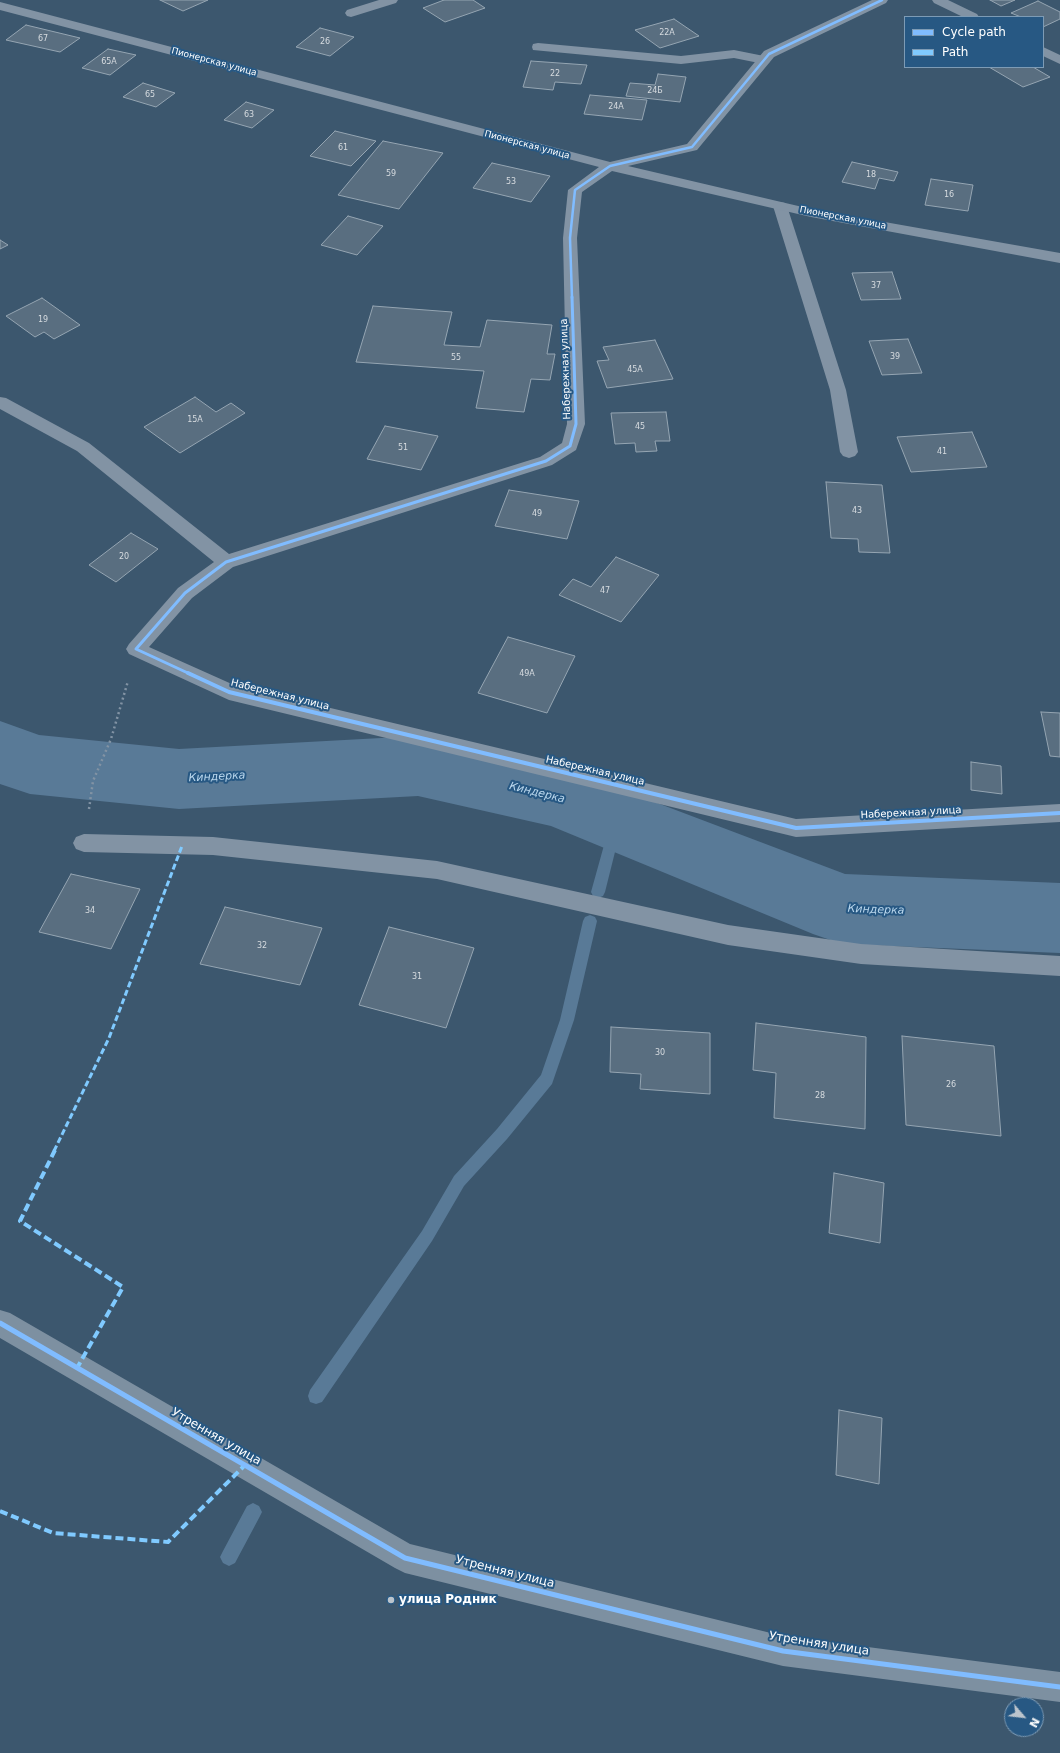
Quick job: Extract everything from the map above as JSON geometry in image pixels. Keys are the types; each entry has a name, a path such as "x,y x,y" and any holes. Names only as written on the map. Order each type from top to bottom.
{"street":[{"path":"351,13 392,0"},
{"path":"610,166 692,147 769,54 882,0"},
{"path":"938,0 971,16"},
{"name":"Пионерская улица","path":"0,6 610,166 811,213 1060,258"},
{"path":"538,47 681,60 734,54 764,60"},
{"path":"1044,52 1060,60"},
{"name":"Набережная улица","path":"610,166 576,190 570,238 576,424 570,446 546,461 226,562 184,593 136,649 229,692 796,828 1060,813"},
{"path":"780,206 838,390 849,452"},
{"path":"0,402 83,447 226,562"},
{"path":"84,843 213,846 437,870 736,936 861,954 1060,966"},
{"name":"Утренняя улица","path":"0,1323 405,1558 783,1651 1060,1687"}],"path":[{"path":"93,781 111,739 136,649"}],"building":[{"path":"160,0 208,0 183,11"},
{"path":"444,0 473,0 485,8 445,22 423,8"},
{"path":"990,0 1015,0 1001,6"},
{"path":"1038,1 1060,12 1060,19 1044,27 1044,16 1018,16 1011,13"},
{"path":"674,19 699,36 660,48 635,30"},
{"path":"26,25 80,38 60,52 6,40"},
{"path":"320,28 354,37 330,56 296,47"},
{"path":"108,49 136,55 110,75 82,68"},
{"path":"531,61 587,65 581,84 555,82 553,90 523,87"},
{"path":"991,68 1035,68 1050,77 1023,87"},
{"path":"658,74 686,77 680,102 626,96 630,83 655,85"},
{"path":"143,83 175,93 156,107 123,97"},
{"path":"590,95 647,100 642,120 584,114"},
{"path":"246,102 274,110 252,128 224,120"},
{"path":"335,131 376,141 351,166 310,156"},
{"path":"383,141 443,153 399,209 338,195"},
{"path":"852,162 898,172 894,181 879,178 875,189 842,182"},
{"path":"492,163 550,176 531,202 473,188"},
{"path":"931,179 973,185 968,211 925,205"},
{"path":"348,216 383,226 357,255 321,245"},
{"path":"0,240 8,245 0,249"},
{"path":"892,272 901,299 861,300 852,273"},
{"path":"42,298 80,325 54,339 44,332 35,337 6,316"},
{"path":"373,306 452,312 444,345 480,347 487,320 552,325 547,354 555,354 550,380 531,379 524,412 476,408 484,371 356,362"},
{"path":"908,339 922,373 882,375 869,341"},
{"path":"655,340 673,379 607,388 597,361 609,360 603,347"},
{"path":"195,397 216,412 231,403 245,413 180,453 144,427"},
{"path":"666,412 670,441 655,441 657,451 636,452 635,443 615,444 611,413"},
{"path":"385,426 438,436 421,470 367,459"},
{"path":"972,432 987,467 911,472 897,437"},
{"path":"826,482 882,485 890,553 859,552 858,539 831,538"},
{"path":"509,490 579,501 567,539 495,526"},
{"path":"131,533 158,549 116,582 89,565"},
{"path":"616,557 659,575 621,622 559,595 573,579 591,587"},
{"path":"508,637 575,656 547,713 478,693"},
{"path":"1041,712 1060,713 1060,757 1050,756"},
{"path":"971,762 1001,766 1002,794 971,790"},
{"path":"71,874 140,889 111,949 39,932"},
{"path":"225,907 322,928 300,985 200,964"},
{"path":"389,927 474,948 446,1028 359,1005"},
{"path":"756,1023 866,1037 865,1129 774,1118 776,1073 753,1070"},
{"path":"611,1027 710,1033 710,1094 640,1089 641,1074 610,1072"},
{"path":"902,1036 994,1046 1001,1136 906,1125"},
{"path":"834,1173 884,1183 880,1243 829,1233"},
{"path":"839,1410 882,1418 879,1484 836,1475"}],"waterway":[{"name":"Киндерка","path":"0,750 30,764 179,779 418,766 562,798 842,909 1060,918"},
{"path":"598,892 617,820"},
{"path":"316,1396 427,1236 459,1181 502,1134 547,1079 567,1020 590,921"},
{"path":"229,1557 253,1512"}],"marked path":[{"path":"77,1368 123,1287 20,1221 109,1038 182,846"},
{"path":"0,1511 53,1533 168,1542 245,1465"}],"cycle path":[{"path":"882,0 769,54 692,147 610,166 575,190 570,238 576,424 570,446 546,461 226,562 185,593 136,649 229,692 796,828 1060,813"},
{"path":"0,1323 405,1558 783,1651 1060,1687"}],"place":[{"name":"улица Родник","path":"391,1600"}]}
